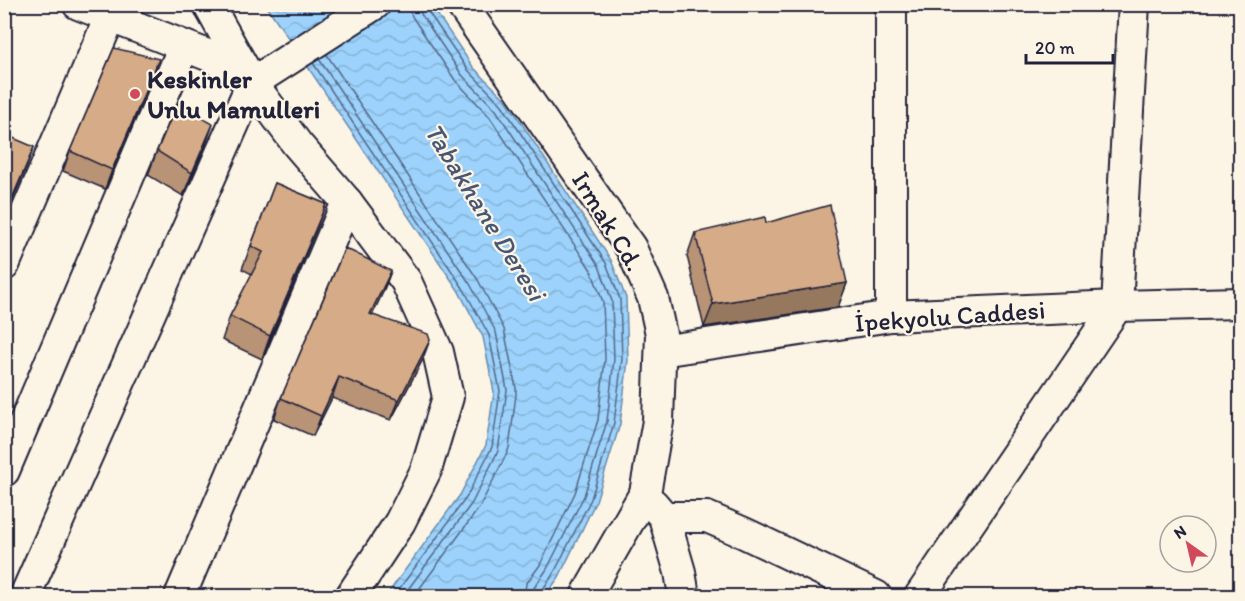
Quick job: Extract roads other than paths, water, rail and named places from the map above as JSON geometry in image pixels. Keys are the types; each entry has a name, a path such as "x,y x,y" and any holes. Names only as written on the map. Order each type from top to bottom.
{"street":[{"path":"78,4 210,56 252,83"},
{"path":"208,4 252,83 297,144 347,202 406,281 438,352 448,397 426,470 400,522 351,597"},
{"path":"24,597 252,83 375,4"},
{"name":"Irmak Cd.","path":"461,4 631,248 653,298 661,334 658,421 645,493 586,597"},
{"path":"891,4 891,316"},
{"path":"920,597 1117,306 1134,4"},
{"path":"4,265 110,17"},
{"path":"4,471 183,46"},
{"path":"180,597 347,202"},
{"name":"İpekyolu Caddesi","path":"661,351 891,316 1240,303"},
{"path":"645,493 664,517 680,572 684,597"},
{"path":"664,517 707,517 876,597"}],"water":[{"name":"Tabakhane Deresi","path":"266,5 431,5 473,67 507,101 611,260 626,298 628,360 620,424 596,501 559,577 545,596 386,596 460,495 486,445 494,392 483,337 458,290"}],"place":[{"name":"Keskinler Unlu Mamulleri","path":"135,94"}]}
